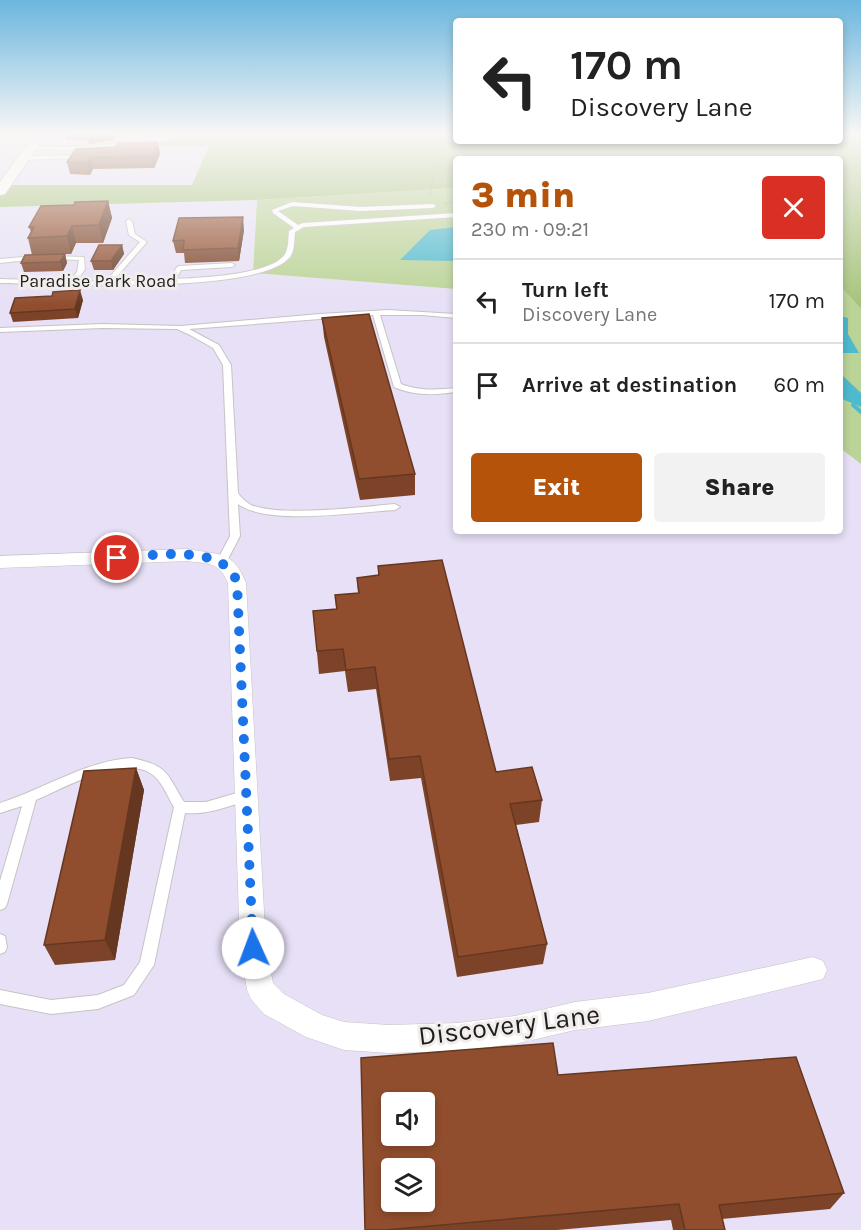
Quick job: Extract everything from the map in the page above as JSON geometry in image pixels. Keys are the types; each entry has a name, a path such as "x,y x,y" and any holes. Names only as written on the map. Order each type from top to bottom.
{"street":[{"path":"0,562 187,555 222,561"},
{"name":"Discovery Lane","path":"222,561 231,568 237,583 253,948 261,990 286,1013 316,1027 344,1036 389,1039 458,1037 515,1030 575,1016 648,1007 813,970"}],"lane":[{"path":"431,207 361,209 292,204 275,210 277,214 297,226 453,215"},
{"path":"107,284 144,242 132,235 129,221"},
{"name":"Paradise Park Road","path":"0,282 107,284 171,282 253,273 276,264 288,255 292,231 297,226"},
{"path":"0,261 82,258 83,265 79,277 71,282"},
{"path":"171,282 178,268 232,265"},
{"path":"0,330 102,326 178,327 376,313 426,312 453,316"},
{"path":"376,313 397,385 421,391 453,390"},
{"path":"178,327 216,347 227,365 235,536 222,561"},
{"path":"233,493 246,505 288,512 395,507"},
{"path":"0,808 31,797 74,777 107,766 128,764 150,767 162,776 180,807 147,965 129,990 98,1002 51,1007 0,997"},
{"path":"180,807 195,809 208,807 248,794"},
{"path":"0,904 31,797"},
{"path":"0,941 0,947"}],"path":[{"path":"431,207 432,190"}],"shaded area":[{"path":"257,200 253,273 453,289 453,534 843,534 843,450 861,464 861,1230 0,1230 0,207"}],"green space":[{"path":"416,190 453,190 453,289 253,273 257,200"},
{"path":"416,190 257,200 0,207 0,191"},
{"path":"843,190 861,190 861,309 843,289"},
{"path":"843,289 861,309 861,464 843,450"}],"water":[{"path":"453,227 453,261 400,260 430,230"},
{"path":"843,317 848,318 848,334 859,353 843,353"},
{"path":"843,376 861,393 861,407 843,399"}],"building":[{"path":"108,201 99,225 72,226 67,236 28,238 34,227 29,227 41,206"},
{"path":"243,217 238,248 183,250 184,240 173,241 179,218"},
{"path":"99,245 122,245 111,261 91,261"},
{"path":"65,254 60,262 21,263 25,255"},
{"path":"80,290 75,309 10,313 15,298 52,296 53,292"},
{"path":"369,314 415,474 359,479 322,318"},
{"path":"442,560 496,772 532,767 542,800 510,804 547,944 458,957 420,756 389,759 375,667 346,670 343,649 317,651 313,611 337,609 335,595 359,593 357,578 379,575 378,566"},
{"path":"136,768 105,940 44,945 84,771"},
{"path":"553,1043 558,1075 796,1057 844,1193 719,1205 725,1230 685,1230 679,1204 365,1230 361,1058"}],"waterway":[{"path":"853,405 861,412"}],"route":[{"path":"117,558 187,555 205,557 222,561 234,573 237,583 238,643 244,714 253,948"}]}
